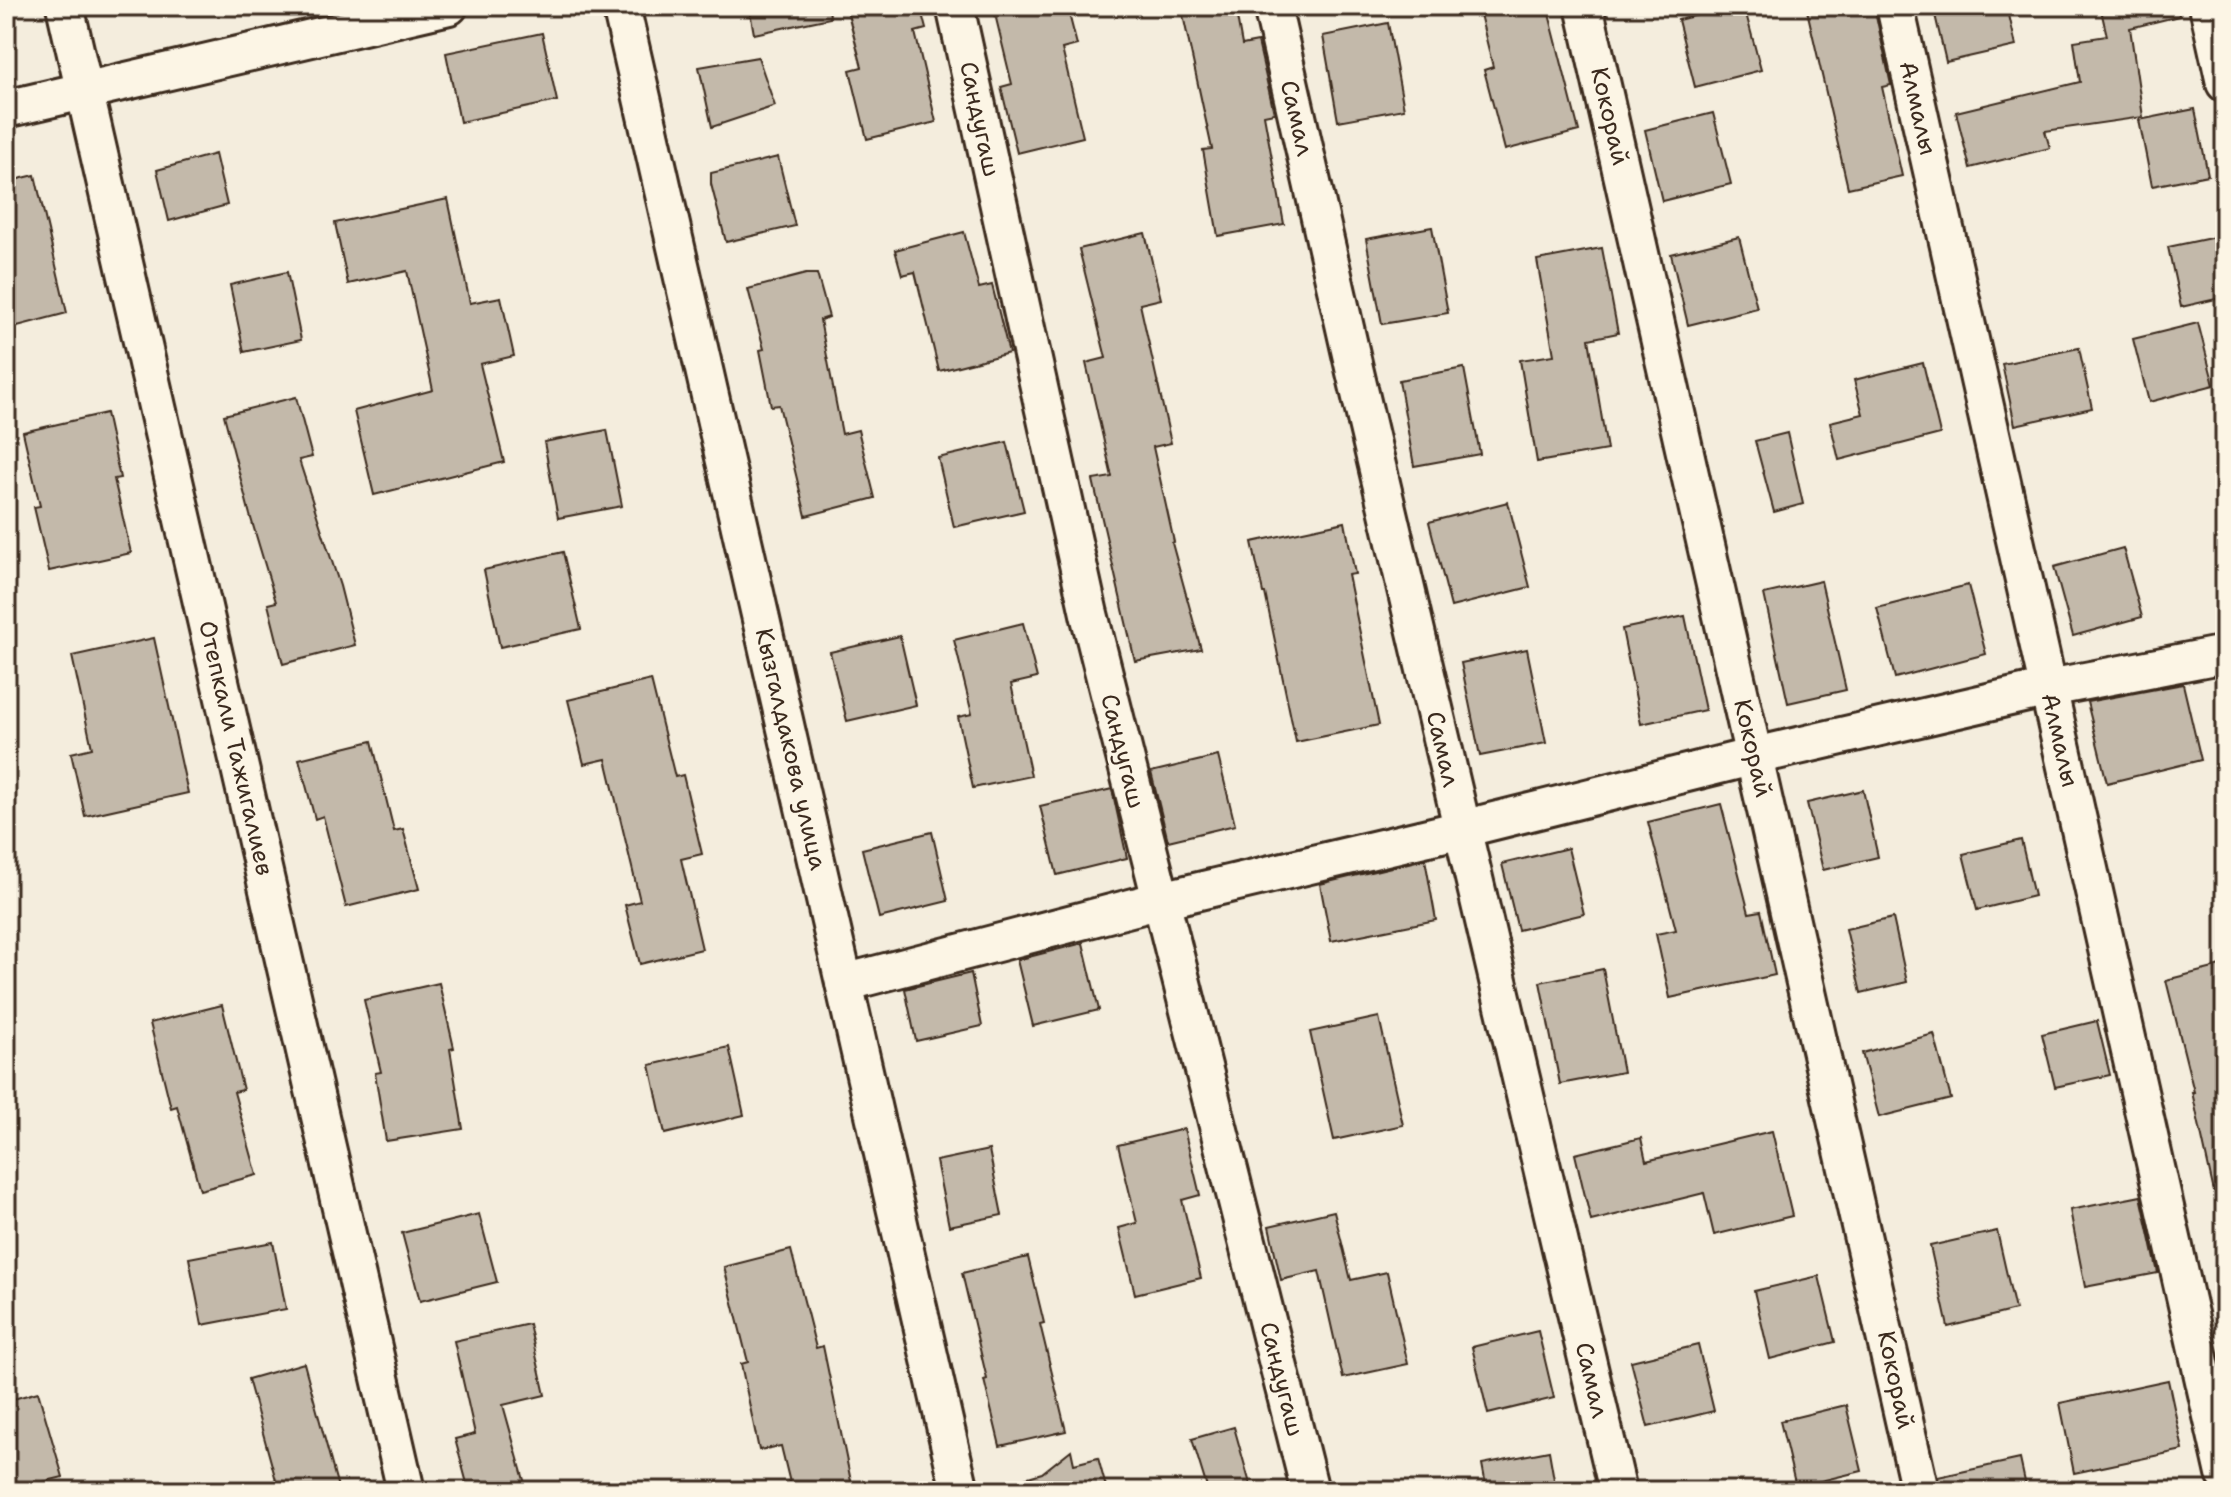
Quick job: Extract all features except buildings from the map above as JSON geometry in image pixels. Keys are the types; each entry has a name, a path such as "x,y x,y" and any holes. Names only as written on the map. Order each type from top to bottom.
{"street":[{"name":"Отепкали Тажигалиев","path":"65,6 406,1491"},
{"path":"6,109 449,6"},
{"name":"Кызгалдакова улица","path":"621,6 960,1491"},
{"name":"Сандугаш","path":"955,6 1089,614 1310,1491"},
{"name":"Самал","path":"1272,6 1618,1491"},
{"name":"Кокорай","path":"1584,6 1920,1491"},
{"name":"Алмалы","path":"1895,6 2225,1474"},
{"path":"2208,6 2225,83"},
{"path":"844,983 1161,900 1755,756 2049,688 2225,654"}]}
